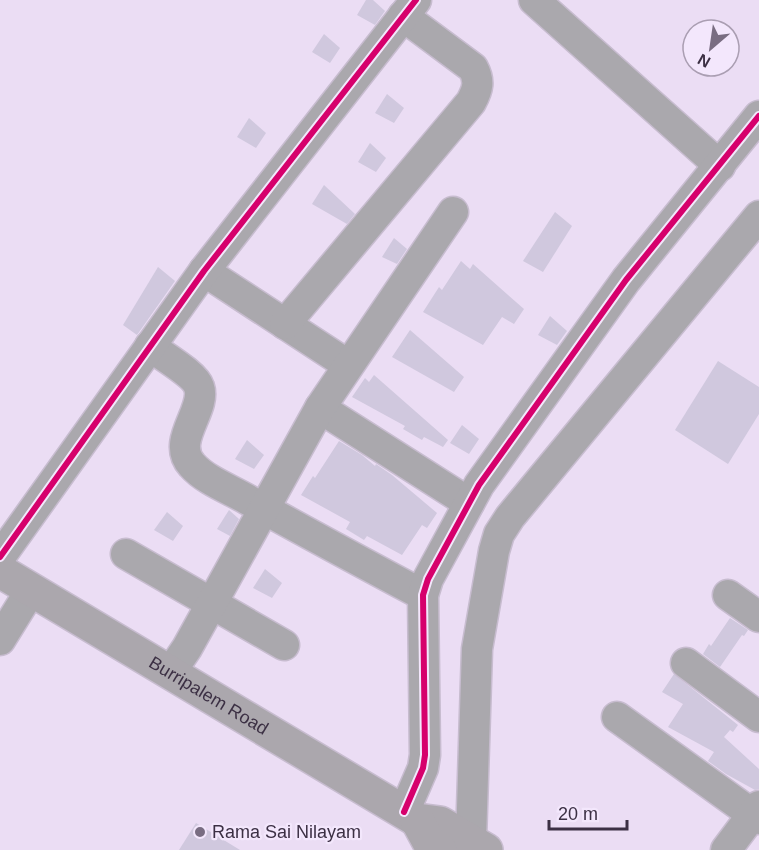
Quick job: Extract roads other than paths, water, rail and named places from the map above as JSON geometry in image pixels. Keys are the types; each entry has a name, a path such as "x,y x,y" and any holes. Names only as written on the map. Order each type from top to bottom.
{"main road":[{"name":"Burripalem Road","path":"0,571 31,590 178,661 411,816 440,823 479,845"},
{"name":"Burripalem Road","path":"411,816 429,842 440,850"}],"street":[{"path":"534,0 720,166"},
{"path":"0,556 204,271 410,8 472,68 478,78 477,90 471,102 285,324"},
{"path":"411,816 425,755 423,595 428,579 479,485 626,280 759,116"},
{"path":"178,661 320,408 453,212"},
{"path":"479,845 477,650 494,551 500,534 510,517 759,216"},
{"path":"204,271 348,365"},
{"path":"150,346 190,375 199,386 200,397 185,443 185,455 192,465 264,509 423,595"},
{"path":"320,408 469,503"},
{"path":"126,554 206,613 284,645"},
{"path":"0,640 31,590"},
{"path":"728,595 759,617"},
{"path":"686,663 759,717"},
{"path":"617,717 757,813 726,850"}],"place":[{"name":"Rama Sai Nilayam","path":"200,832"}]}
